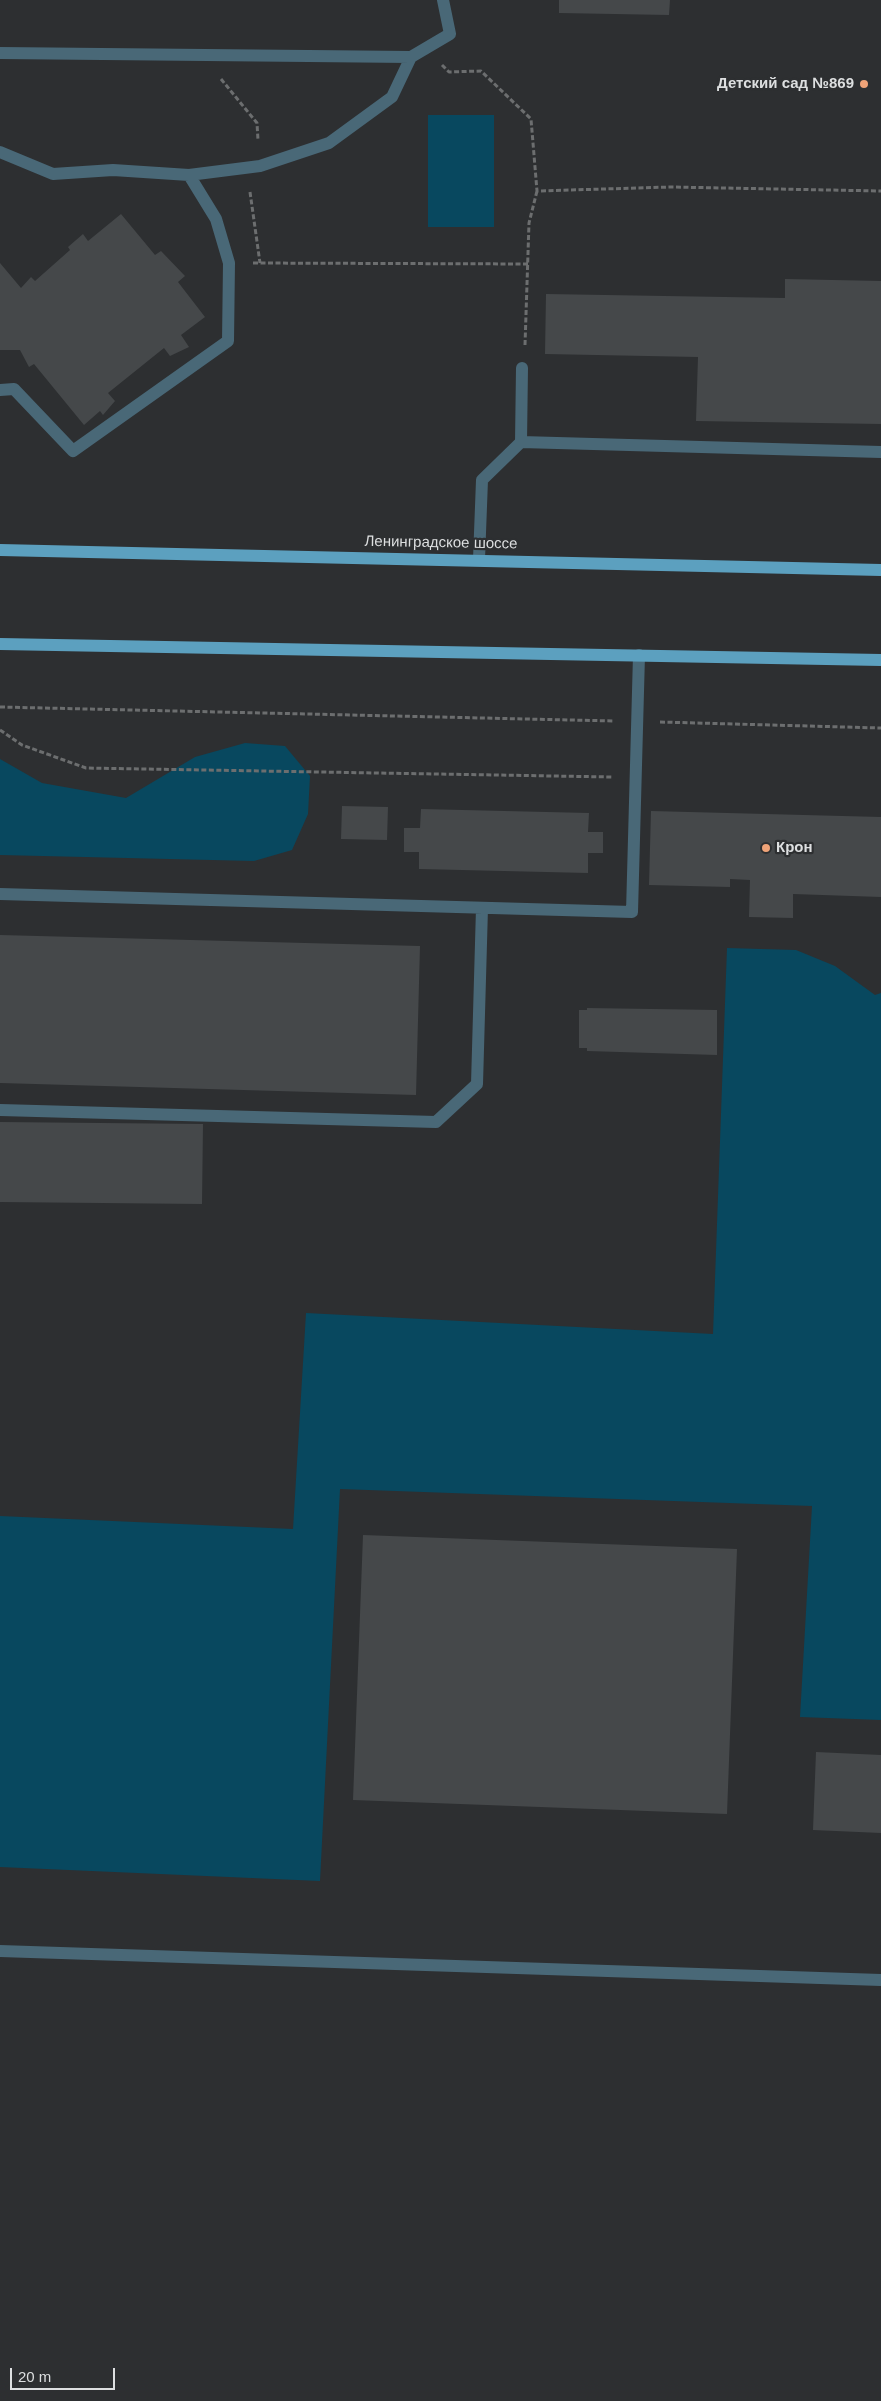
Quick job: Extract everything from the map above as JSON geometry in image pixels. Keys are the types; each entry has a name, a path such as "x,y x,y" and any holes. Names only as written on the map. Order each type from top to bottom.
{"main road":[{"name":"Ленинградское шоссе","path":"0,550 881,570"},
{"path":"0,644 881,660"}],"lane":[{"path":"0,53 411,57 450,34 443,0"},
{"path":"0,152 53,174 113,170 189,176 260,166 329,143 392,97 411,57"},
{"path":"0,390 14,389 73,451 228,341 229,263 216,218 189,176"},
{"path":"479,560 482,480 521,442 522,368"},
{"path":"521,442 881,452"},
{"path":"0,894 632,912 638,655"},
{"path":"0,1110 436,1122 477,1084 482,908"},
{"path":"0,1951 881,1980"}],"path":[{"path":"425,50 449,72 481,71 531,119 537,191 529,224 525,330"},
{"path":"202,55 257,123 260,166"},
{"path":"246,168 260,263"},
{"path":"537,191 671,187 881,192"},
{"path":"229,263 528,264"},
{"path":"0,707 881,728"},
{"path":"0,730 22,745 86,768 636,778"}],"shaded area":[{"path":"428,115 494,115 494,227 428,227"},
{"path":"245,743 285,746 310,776 308,814 292,850 254,861 0,855 0,759 42,783 126,798 195,757"},
{"path":"727,948 796,950 835,966 875,995 881,993 881,1720 800,1717 812,1506 340,1489 320,1881 0,1867 0,1516 293,1529 306,1313 713,1334"}],"building":[{"path":"559,0 670,0 669,15 559,13"},
{"path":"121,214 155,255 161,251 185,276 178,282 205,317 181,335 189,347 170,356 164,348 108,393 115,401 103,415 100,411 84,425 34,364 29,367 20,350 0,350 0,263 21,288 31,277 35,281 70,250 68,247 83,234 88,241"},
{"path":"785,279 881,281 881,424 696,421 698,357 545,354 546,294 785,298"},
{"path":"342,806 388,807 387,840 341,839"},
{"path":"421,809 589,813 588,832 603,832 603,853 588,853 588,873 419,869 419,852 404,852 404,828 420,828"},
{"name":"Крон","path":"651,811 881,817 881,897 793,894 793,918 749,917 750,880 730,879 730,887 649,885"},
{"path":"0,935 420,946 416,1095 0,1083"},
{"path":"587,1008 717,1010 717,1055 587,1051 587,1048 579,1048 579,1010 587,1010"},
{"path":"0,1122 203,1124 202,1204 0,1202"},
{"path":"363,1535 737,1549 727,1814 353,1800"},
{"path":"816,1752 881,1755 881,1833 813,1830"}],"place":[{"name":"Детский сад №869","path":"864,84"},
{"name":"Крон","path":"766,848"}]}
